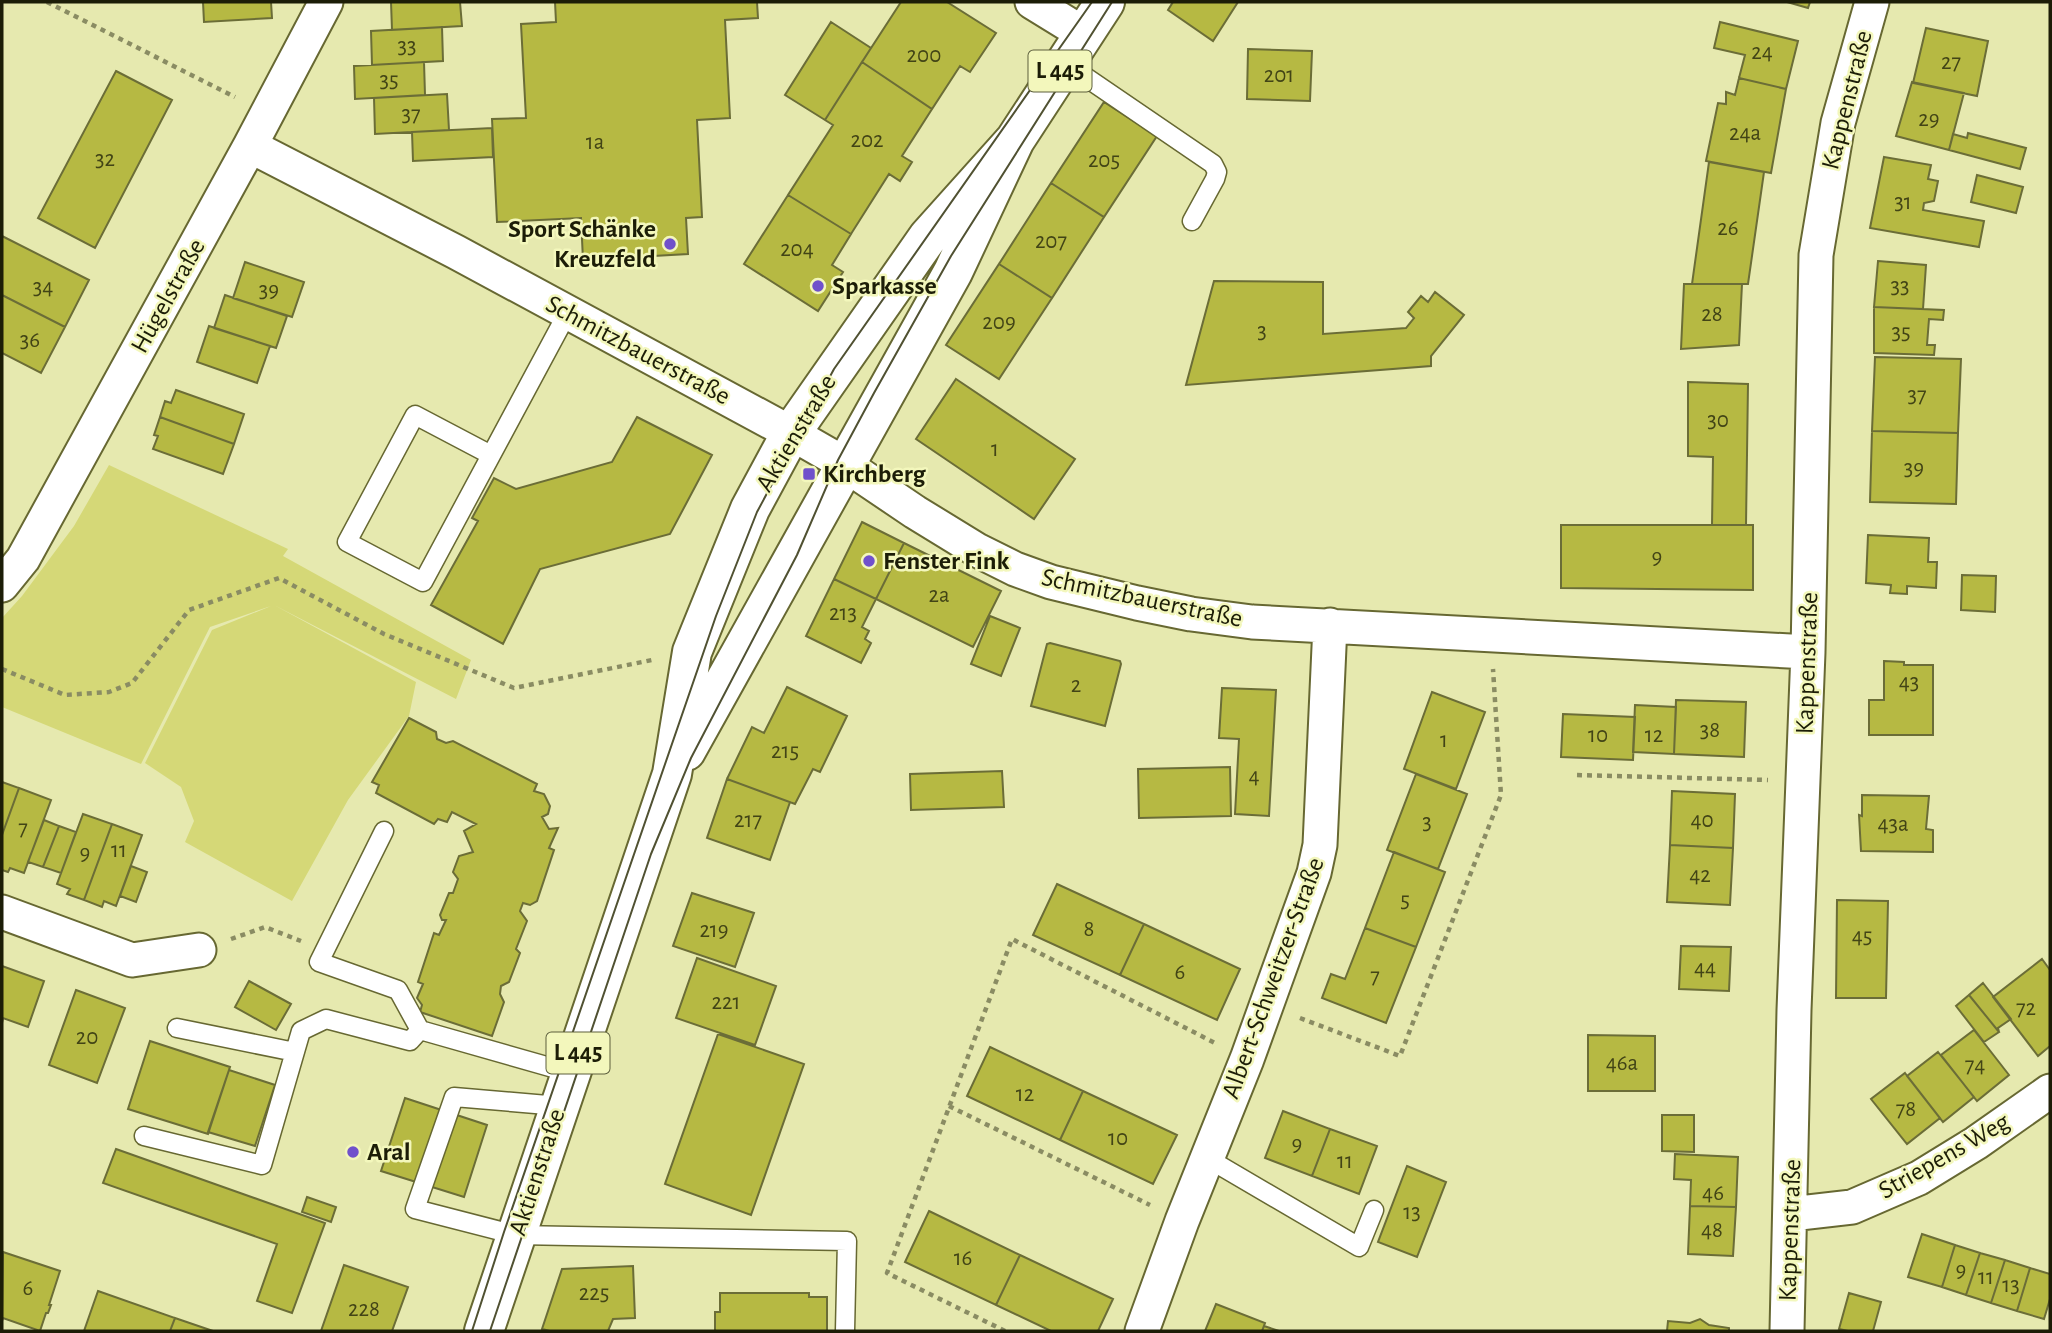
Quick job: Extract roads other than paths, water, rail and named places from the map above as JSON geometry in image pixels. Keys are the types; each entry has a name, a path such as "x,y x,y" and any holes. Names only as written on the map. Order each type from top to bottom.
{"main road":[{"name":"Aktienstraße","path":"673,774 953,272 1015,140 1105,2"},
{"name":"Aktienstraße","path":"484,1331 673,774 692,652 750,509 791,433 928,237 1015,140"}],"street":[{"name":"Hügelstraße","path":"2,585 23,559 326,2"},
{"path":"1032,2 1074,49"},
{"name":"Kappenstraße","path":"1787,1331 1794,1010 1808,652 1816,256 1838,123 1872,2"},
{"name":"Schmitzbauerstraße","path":"250,146 568,312 791,433 977,550 1015,569 1051,582 1191,614 1252,622 1808,652"},
{"name":"Albert-Schweitzer-Straße","path":"1142,1331 1182,1221 1247,1059 1314,873 1320,845 1330,625"},
{"path":"2,912 132,960 199,950"},
{"name":"Striepens Weg","path":"1791,1213 1852,1207 1919,1178 1976,1143 2050,1091"}],"lane":[{"path":"1074,49 1213,164 1217,172 1215,179 1192,221"},
{"path":"491,455 415,415 347,542 423,582 568,312"},
{"path":"384,831 318,962 398,990 421,1030 565,1089"},
{"path":"144,1136 262,1165 300,1031 326,1019 410,1041 421,1030"},
{"path":"177,1028 295,1052"},
{"path":"565,1089 454,1097 415,1209 516,1236 847,1241 845,1331"},
{"path":"1207,1158 1359,1247 1374,1210"}],"tram line":[{"path":"472,1331 716,616 757,512 834,369 1092,2"},
{"path":"490,1331 651,854 691,758 797,555 838,460 874,393 951,256 1112,2"}],"place":[{"name":"Sport Schänke Kreuzfeld","path":"670,244"},
{"name":"Sparkasse","path":"818,286"},
{"name":"Kirchberg","path":"809,474"},
{"name":"Fenster Fink","path":"869,561"},
{"name":"Aral","path":"353,1152"}]}
